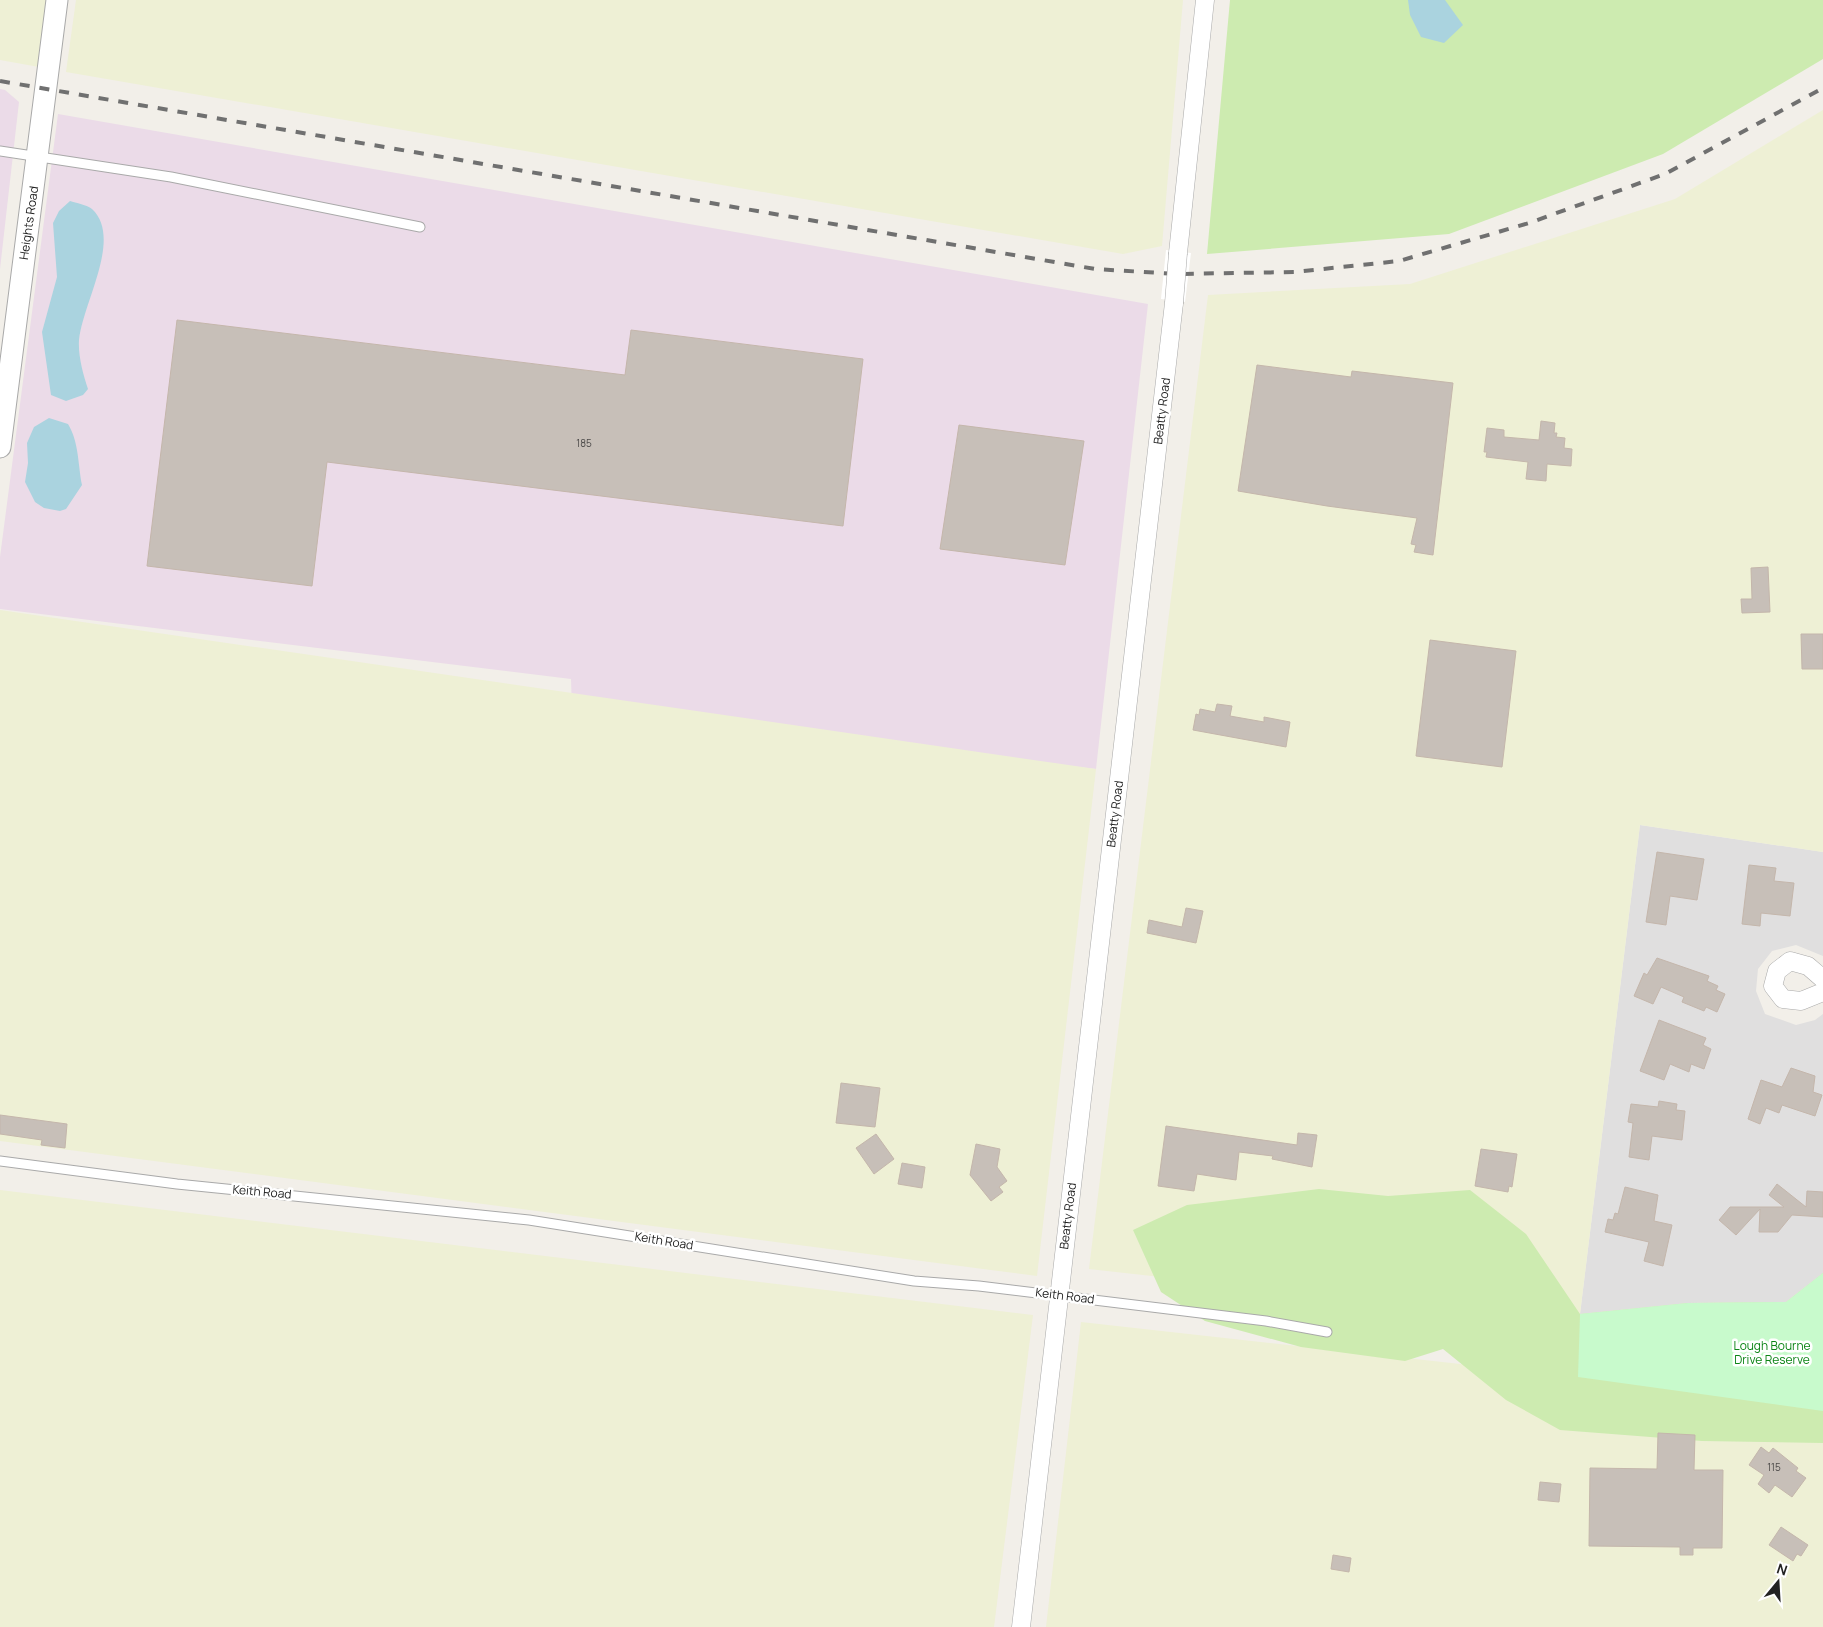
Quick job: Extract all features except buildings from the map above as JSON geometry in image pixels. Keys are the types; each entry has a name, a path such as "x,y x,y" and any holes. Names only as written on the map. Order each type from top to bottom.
{"street":[{"name":"Heights Road","path":"0,446 4,378 38,158 57,0"},
{"name":"Beatty Road","path":"1021,1627 1174,303 1205,0"},
{"path":"1823,979 1808,966 1790,961 1776,972 1773,986 1783,999 1801,1001 1823,992"}],"lane":[{"path":"0,151 171,177 420,226"},
{"name":"Keith Road","path":"0,1160 177,1184 529,1220 816,1267 1266,1321 1327,1332"}],"shaded area":[{"path":"0,89 5,90 19,102 0,269"},
{"path":"58,114 1148,304 1096,769 572,710 571,679 0,609 0,557"},
{"path":"1640,825 1823,852 1823,956 1796,945 1772,951 1758,969 1756,991 1765,1014 1796,1025 1815,1020 1823,1014 1823,1273 1786,1302 1688,1303 1580,1314"}],"green space":[{"path":"0,0 46,0 39,67 0,60"},
{"path":"76,0 1183,0 1162,246 1123,254 66,72"},
{"path":"1230,0 1823,0 1823,59 1663,154 1449,234 1207,254"},
{"path":"1823,110 1823,852 1640,825 1580,1314 1510,1316 1089,1269 1208,295 1410,284 1675,199"},
{"path":"0,610 1096,769 1037,1276 0,1141"},
{"path":"1319,1189 1388,1196 1470,1190 1526,1234 1580,1314 1688,1303 1786,1302 1823,1273 1823,1443 1702,1441 1560,1430 1506,1400 1443,1349 1405,1361 1301,1347 1205,1321 1161,1292 1133,1230 1187,1205"},
{"path":"0,1190 1033,1315 994,1627 0,1627"},
{"name":"Lough Bourne Drive Reserve","path":"1823,1273 1823,1411 1578,1377 1580,1314 1688,1303 1786,1302"},
{"path":"1081,1322 1578,1377 1823,1411 1823,1627 1046,1627"}],"water":[{"path":"1408,0 1445,0 1463,25 1444,43 1421,37 1410,15"},
{"path":"70,201 92,209 101,221 104,236 99,271 79,340 80,359 88,389 83,395 66,401 51,395 42,332 57,277 53,223 59,211"},
{"path":"49,418 68,424 72,431 82,485 66,509 60,511 44,508 35,502 25,482 28,463 27,443 34,427"}],"pier":[{"path":"1166,250 1191,253 1185,302 1161,299"}],"railway":[{"path":"0,81 1095,269 1177,274 1294,272 1399,261 1529,223 1665,174 1823,88"}]}
